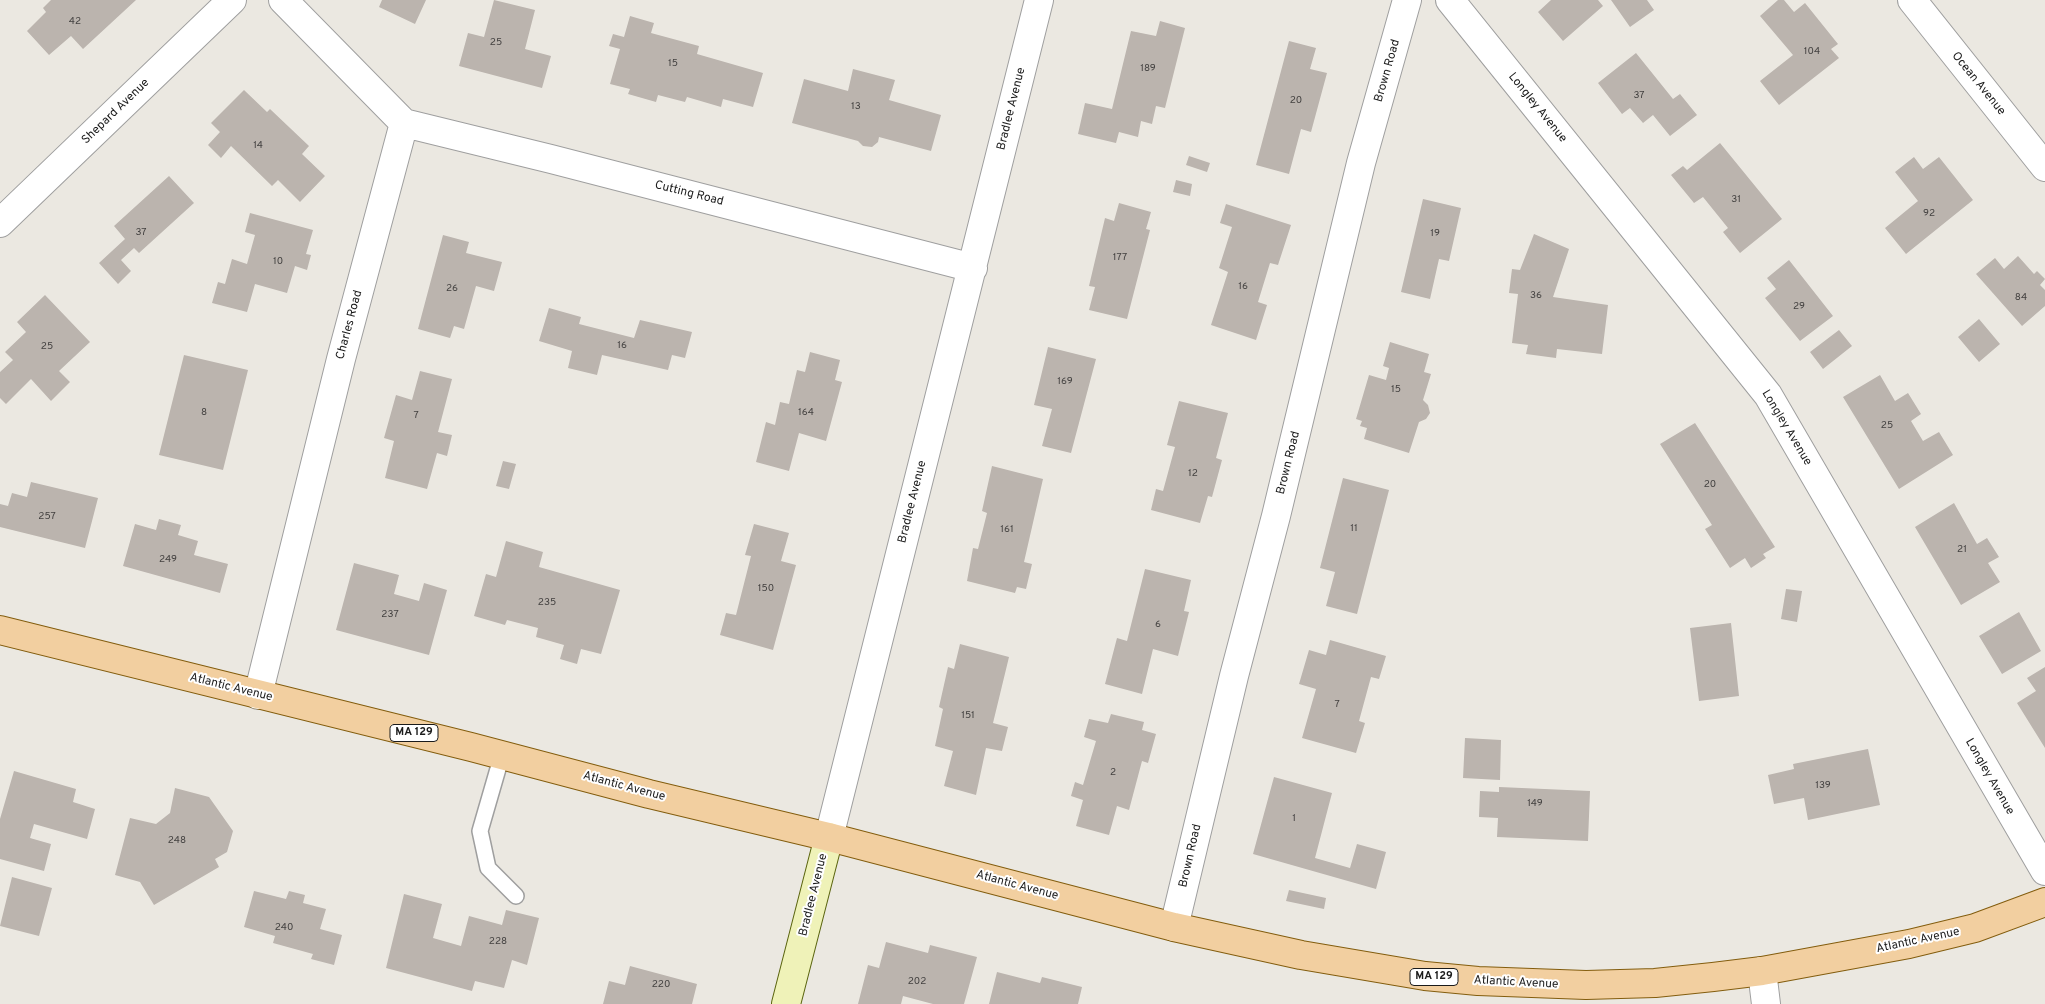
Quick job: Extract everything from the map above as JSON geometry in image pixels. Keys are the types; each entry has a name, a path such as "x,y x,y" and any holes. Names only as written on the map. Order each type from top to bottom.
{"main road":[{"name":"Atlantic Avenue","path":"0,630 649,794 829,837 1174,927 1301,955 1425,976 1478,981 1586,985 1654,983 1762,971 1909,944 1975,928 2045,902"}],"street":[{"name":"Shepard Avenue","path":"0,223 232,0"},
{"path":"283,0 404,123"},
{"name":"Bradlee Avenue","path":"786,1004 1039,0"},
{"name":"Brown Road","path":"1174,927 1234,676 1281,497 1361,163 1407,0"},
{"name":"Longley Avenue","path":"1450,0 1768,395 2045,871"},
{"name":"Ocean Avenue","path":"1912,0 2045,167"},
{"name":"Cutting Road","path":"404,123 551,158 973,268"},
{"name":"Charles Road","path":"258,695 341,359 404,123"},
{"path":"1762,971 1766,1004"}],"lane":[{"path":"502,756 480,830 488,868 516,896"}],"building":[{"path":"51,0 136,0 83,49 71,36 49,55 27,31 46,12 43,8"},
{"path":"382,0 426,0 415,24 379,7"},
{"path":"494,0 535,10 525,49 551,56 542,88 459,66 468,33 484,37"},
{"path":"1551,0 1598,0 1603,6 1563,41 1538,12"},
{"path":"1611,0 1647,0 1654,10 1630,27"},
{"path":"1778,0 1784,0 1794,12 1805,3 1838,44 1831,49 1839,58 1779,105 1760,81 1793,55 1760,16"},
{"path":"630,16 654,23 651,33 699,46 697,54 763,73 753,107 723,99 721,107 687,97 685,102 658,95 656,102 628,94 630,89 610,84 620,49 609,46 613,34 624,37"},
{"path":"1160,21 1185,28 1165,108 1156,106 1152,124 1141,121 1138,137 1119,132 1116,143 1078,134 1085,103 1112,109 1131,31 1156,36"},
{"path":"1289,41 1316,48 1310,69 1327,73 1311,132 1301,129 1289,174 1256,165"},
{"path":"1636,53 1673,99 1680,94 1697,115 1670,136 1653,115 1643,123 1630,108 1622,114 1598,83"},
{"path":"853,69 895,80 889,100 941,115 931,151 879,137 878,142 872,147 863,146 858,141 792,123 804,79 848,91"},
{"path":"244,90 267,112 270,109 309,146 302,154 325,176 300,202 278,180 272,186 231,146 221,158 208,145 220,132 211,123"},
{"path":"1720,143 1782,219 1740,253 1723,232 1728,228 1703,197 1694,203 1671,175 1683,166 1687,170"},
{"path":"1189,156 1210,163 1207,172 1186,165"},
{"path":"1914,157 1923,169 1939,157 1973,200 1906,254 1885,228 1918,201 1895,172"},
{"path":"169,176 194,203 139,253 134,248 121,260 131,271 118,284 99,263 125,239 114,226"},
{"path":"1176,180 1192,184 1190,196 1173,192"},
{"path":"1423,199 1461,208 1449,261 1439,259 1430,299 1401,292"},
{"path":"1119,203 1151,212 1146,229 1150,230 1127,319 1089,310 1095,287 1089,286 1105,218 1114,221"},
{"path":"1226,204 1291,225 1278,265 1270,263 1258,302 1267,305 1256,340 1211,325 1228,272 1219,268 1232,227 1220,223"},
{"path":"250,213 313,230 306,254 311,255 307,270 295,266 287,293 255,284 247,312 212,303 218,282 225,284 232,259 247,264 255,235 245,232"},
{"path":"1534,234 1569,249 1553,297 1608,305 1602,354 1557,349 1556,358 1526,354 1528,345 1512,343 1518,294 1509,293 1512,269 1520,270"},
{"path":"443,235 469,242 466,253 502,262 494,291 476,286 464,329 454,326 450,338 418,329"},
{"path":"2018,256 2034,274 2037,271 2045,279 2040,285 2045,290 2045,306 2022,326 1976,274 1995,258 2004,269"},
{"path":"1789,260 1833,316 1800,341 1765,298 1776,289 1767,278"},
{"path":"45,295 90,342 59,371 70,382 51,401 31,379 6,404 0,398 0,372 13,360 5,352 26,332 17,322"},
{"path":"549,308 581,317 579,324 634,338 640,320 692,332 685,358 672,355 668,370 602,355 597,375 568,368 572,351 539,341"},
{"path":"1979,319 2000,344 1979,362 1958,337"},
{"path":"1839,330 1852,346 1823,369 1810,352"},
{"path":"1390,342 1429,354 1424,372 1431,374 1423,400 1428,405 1430,413 1426,419 1419,422 1409,453 1364,439 1367,428 1360,426 1362,421 1356,419 1369,375 1386,380 1389,368 1383,366"},
{"path":"1048,347 1096,359 1071,453 1042,446 1052,409 1034,405"},
{"path":"810,352 840,360 835,380 842,382 826,441 799,433 789,471 756,462 766,422 775,425 780,402 789,404 797,370 805,372"},
{"path":"184,355 248,370 223,470 159,455"},
{"path":"420,371 452,379 438,432 452,435 447,456 437,453 427,489 385,478 394,441 384,438 396,395 412,400"},
{"path":"1880,375 1895,401 1908,393 1921,414 1911,421 1923,441 1939,432 1953,455 1899,489 1843,397"},
{"path":"1179,401 1228,413 1216,458 1222,460 1212,497 1208,496 1200,523 1151,510 1156,489 1163,491 1175,447 1167,445"},
{"path":"1695,423 1775,547 1763,554 1766,558 1751,568 1745,558 1730,568 1705,529 1712,525 1660,444"},
{"path":"503,461 516,464 509,489 496,486"},
{"path":"992,466 1043,479 1024,562 1032,564 1026,589 1017,587 1015,593 967,581 973,548 978,549 987,513 982,511"},
{"path":"1343,478 1389,490 1357,614 1326,606 1335,572 1320,568"},
{"path":"31,482 98,498 85,548 0,527 0,504 8,506 12,493 27,497"},
{"path":"1954,503 1977,544 1987,538 1999,557 1988,563 2000,582 1961,605 1915,527"},
{"path":"159,519 181,525 178,535 198,541 194,555 228,564 220,593 123,566 135,524 156,530"},
{"path":"754,524 789,533 781,561 796,565 773,650 720,635 726,613 736,615 751,556 745,555"},
{"path":"506,541 543,552 539,567 620,590 601,654 581,649 577,664 560,659 564,645 536,637 538,628 507,620 505,625 474,616 486,574 496,577"},
{"path":"354,563 399,575 394,594 419,601 424,583 447,590 429,655 336,630"},
{"path":"1145,569 1191,580 1184,611 1189,612 1178,656 1153,649 1142,694 1105,684 1117,638 1127,641"},
{"path":"1786,589 1802,591 1797,622 1781,619"},
{"path":"2019,612 2041,651 2002,674 1979,636"},
{"path":"1731,623 1739,696 1699,701 1690,628"},
{"path":"1330,640 1386,656 1379,679 1371,677 1359,721 1365,723 1356,753 1302,738 1316,689 1299,684 1309,650 1326,655"},
{"path":"960,644 1009,657 993,723 1008,727 1002,751 986,748 976,795 944,786 953,751 935,746 943,709 939,707 948,667 954,669"},
{"path":"2045,667 2045,748 2017,703 2036,691 2027,678"},
{"path":"1111,714 1144,722 1142,730 1156,734 1148,763 1142,761 1129,810 1117,806 1109,835 1076,826 1083,800 1071,796 1075,782 1083,785 1096,741 1084,737 1089,719 1108,723"},
{"path":"1465,738 1501,740 1500,780 1463,778"},
{"path":"1868,749 1880,805 1808,820 1804,798 1774,804 1768,775 1794,769 1793,764"},
{"path":"14,771 76,789 73,802 95,809 87,839 34,824 30,838 51,844 44,871 0,859 0,819"},
{"path":"1274,777 1332,793 1315,858 1350,868 1357,844 1386,852 1376,889 1253,854"},
{"path":"1499,787 1590,791 1588,841 1497,837 1498,818 1479,817 1480,791 1499,792"},
{"path":"175,788 209,797 233,831 227,852 215,859 219,867 154,905 140,882 115,875 130,818 156,824 170,813"},
{"path":"12,877 52,888 39,936 0,926"},
{"path":"1289,890 1326,898 1324,909 1286,901"},
{"path":"254,891 286,899 289,891 305,895 303,903 326,909 320,929 342,935 334,965 311,959 313,954 273,943 275,936 244,927"},
{"path":"404,894 442,904 433,938 461,946 469,916 502,925 506,910 539,918 527,965 512,960 504,988 475,981 472,991 386,968"},
{"path":"886,942 928,953 930,945 977,957 964,1004 933,1004 903,996 901,1004 858,1004 868,965 879,968"},
{"path":"630,966 697,984 692,1004 603,1004 609,981 625,985"},
{"path":"997,972 1040,983 1042,977 1082,987 1078,1004 989,1004"}]}
